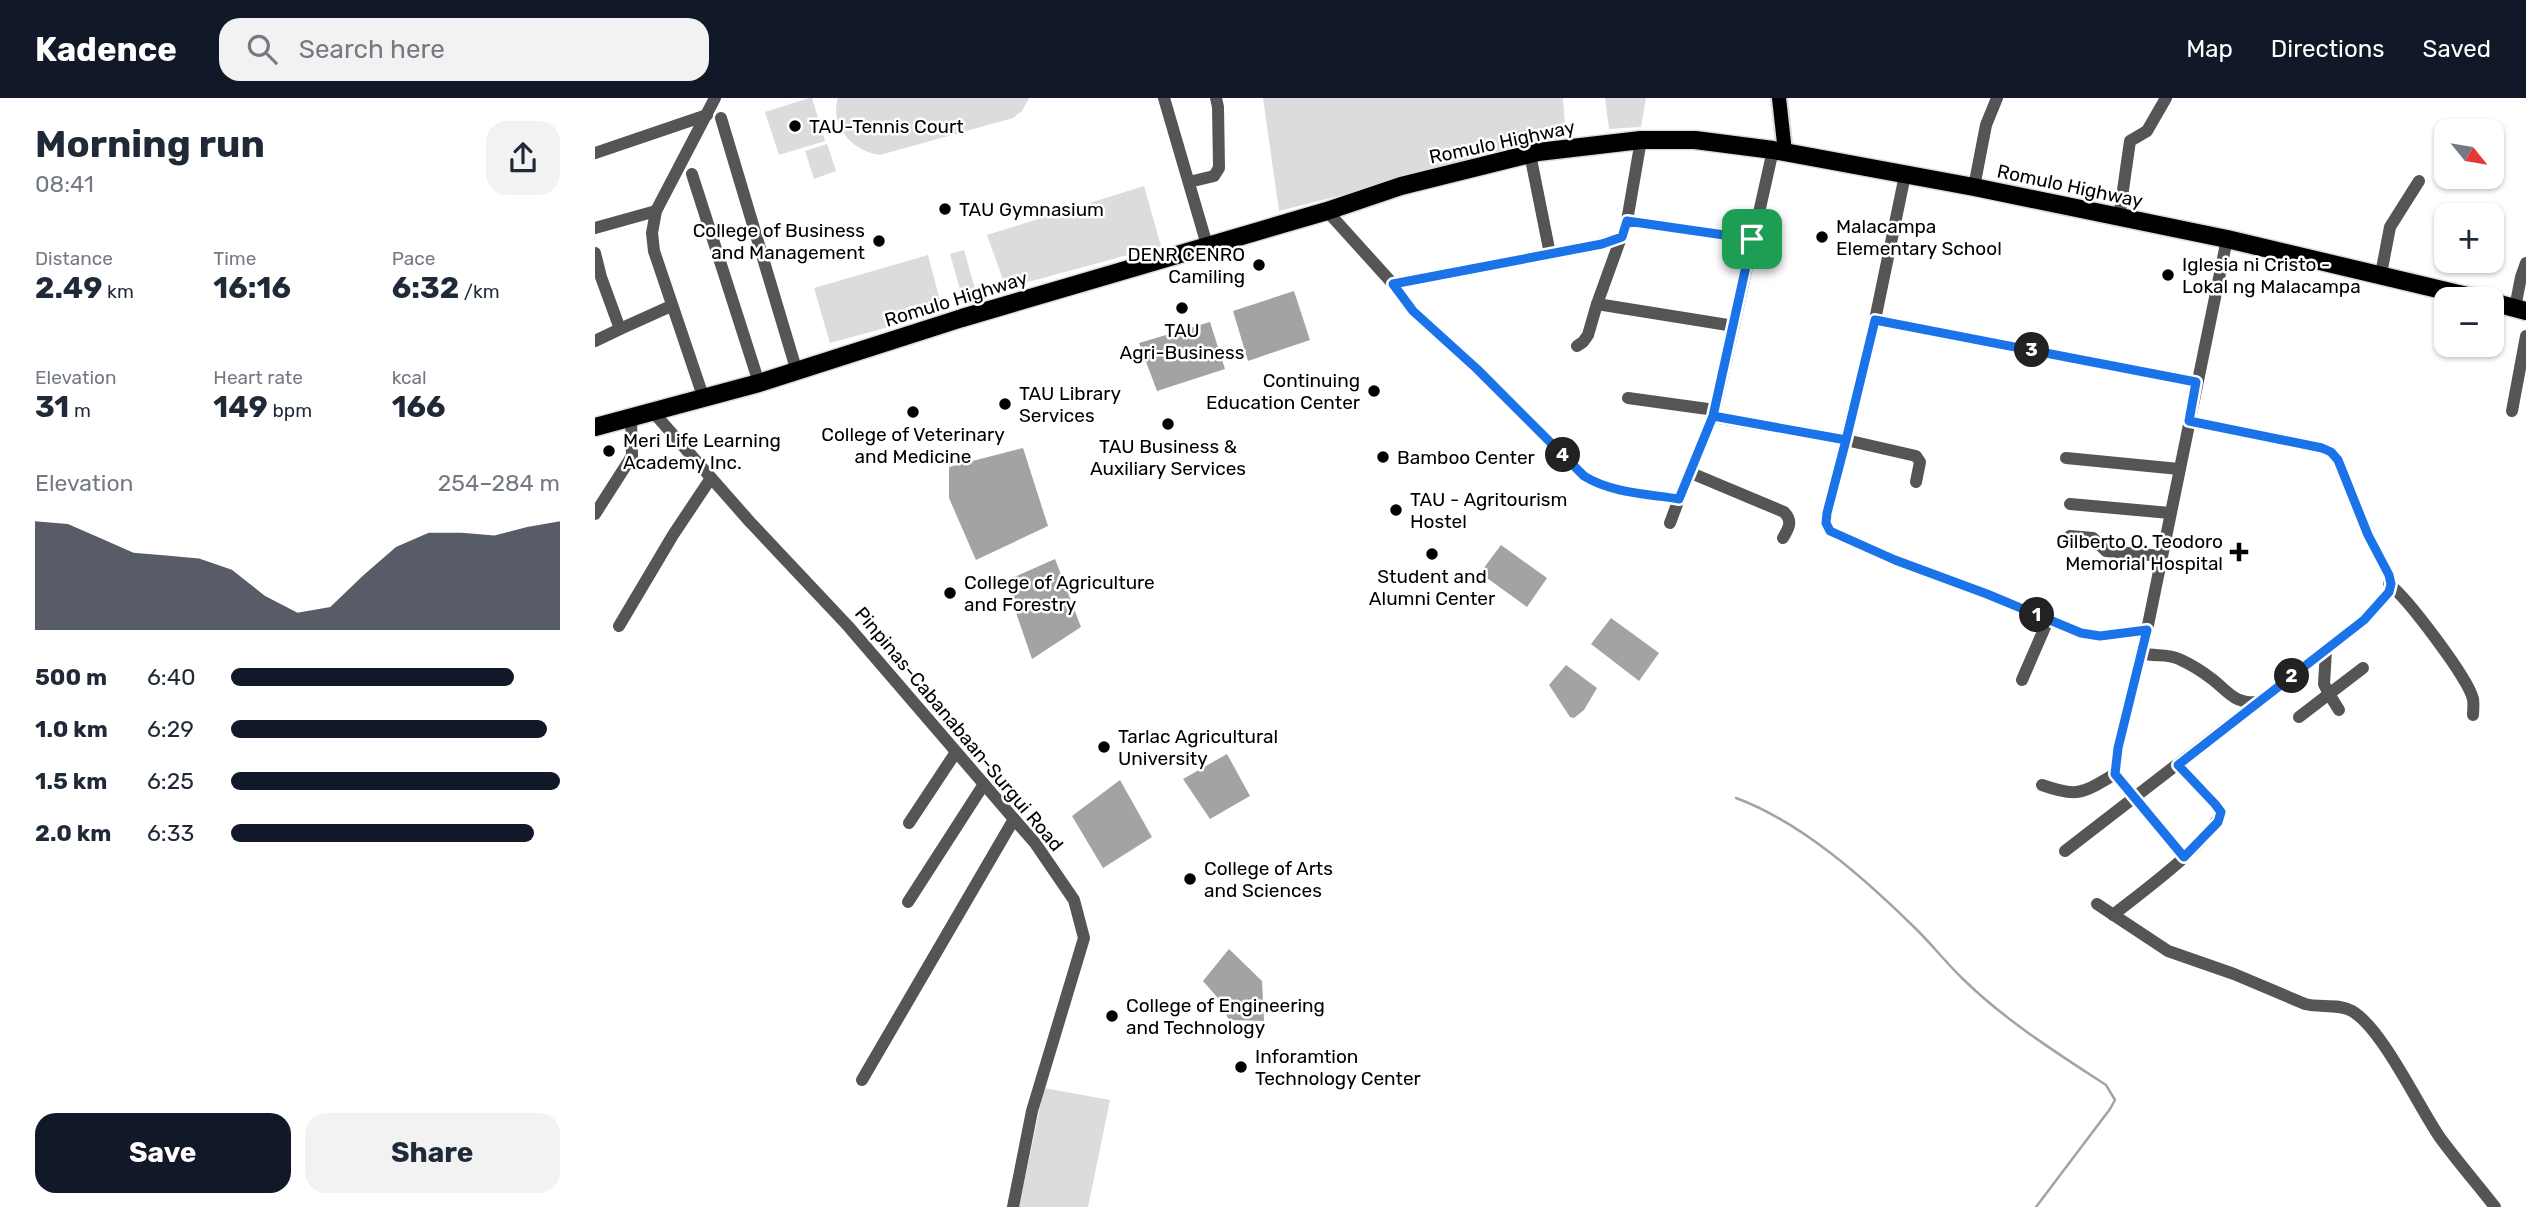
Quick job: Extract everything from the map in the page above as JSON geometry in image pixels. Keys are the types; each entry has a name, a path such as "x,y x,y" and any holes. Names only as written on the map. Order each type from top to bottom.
{"highway":[{"name":"Romulo Highway","path":"595,427 797,372 962,317 1327,211 1401,186 1530,154 1567,147 1641,140 1695,140 1779,151 1974,187 2227,239 2434,287"}],"main road":[{"path":"1779,98 1779,151"}],"street":[{"path":"704,399 671,306 654,251 652,233 656,211 715,98"},
{"path":"1164,98 1207,245"},
{"path":"1974,187 1986,125 1997,98"},
{"path":"2119,218 2130,141 2147,131 2166,98"},
{"path":"1189,182 1214,176 1219,168 1219,101"},
{"path":"595,153 707,115"},
{"path":"721,118 797,372"},
{"path":"1577,346 1588,335 1627,221 1641,140"},
{"path":"1670,523 1714,413 1752,239 1779,151"},
{"path":"1530,154 1550,254"},
{"path":"692,174 759,383"},
{"path":"1905,175 1875,320 1827,513 1826,523 1830,531 1895,560 2081,633 2100,636 2147,630"},
{"path":"2381,274 2390,226 2419,181"},
{"path":"595,229 656,211"},
{"path":"1327,211 1393,284 1413,311 1477,369 1584,476 1596,484 1612,488 1679,499"},
{"path":"1627,221 1752,239"},
{"path":"1393,284 1589,247 1622,237"},
{"path":"2115,774 2118,748 2147,630 2227,239"},
{"path":"595,253 598,278 620,329"},
{"path":"2521,309 2521,277 2526,263"},
{"path":"1597,304 1734,326"},
{"path":"595,341 671,306"},
{"path":"1875,320 2196,382"},
{"path":"2512,411 2526,336"},
{"path":"1627,398 1714,413 1916,456 1920,462 1916,482"},
{"name":"Pinpinas-Cabanabaan-Surgui Road","path":"654,413 848,626 1035,843 1074,900 1084,938 1032,1111 1013,1207"},
{"path":"595,514 632,456 631,418"},
{"path":"2066,851 2326,650 2372,612 2389,592 2389,575 2368,535 2338,460 2331,452 2189,421"},
{"path":"2066,458 2179,468"},
{"path":"1691,473 1784,512 1790,525 1783,538"},
{"path":"619,626 673,535 711,478"},
{"path":"2070,504 2170,513"},
{"path":"2070,536 2093,538 2106,551 2161,556"},
{"path":"2391,584 2412,605 2465,682 2473,699 2473,715"},
{"path":"2022,680 2048,620"},
{"path":"2326,650 2324,684 2339,710"},
{"path":"2142,653 2171,656 2181,660 2245,703 2259,702"},
{"path":"2299,717 2363,668"},
{"path":"2227,693 2234,722"},
{"path":"909,823 956,752"},
{"path":"2113,915 2184,857 2218,822 2221,812 2178,765"},
{"path":"2042,785 2065,793 2078,793 2115,774"},
{"path":"2115,774 2137,797 2184,857"},
{"path":"908,902 983,783"},
{"path":"862,1080 1014,819"},
{"path":"2097,904 2157,945 2181,956 2234,974 2305,1004 2341,1007 2352,1011 2373,1030 2441,1138 2495,1207"}],"shaded area":[{"name":"TAU-Tennis Court","path":"812,98 825,141 779,155 765,112"},
{"path":"838,98 1029,98 1022,111 1013,118 880,155 861,149 845,136 837,118"},
{"path":"1263,98 1563,98 1566,138 1279,211"},
{"path":"1605,98 1646,98 1641,127 1609,129"},
{"path":"827,144 836,171 814,179 805,151"},
{"path":"1144,186 1161,246 1006,288 987,235"},
{"path":"964,250 977,296 963,300 950,254"},
{"path":"928,255 943,312 830,343 814,288"},
{"path":"1294,291 1310,340 1248,361 1233,311"},
{"path":"1210,322 1225,369 1157,391 1139,343"},
{"path":"1023,448 1048,526 976,560 949,498 949,467"},
{"path":"1501,545 1547,578 1527,607 1480,573"},
{"path":"1055,559 1081,627 1032,659 1005,581"},
{"path":"1611,618 1659,653 1639,681 1591,644"},
{"path":"1566,665 1597,688 1584,710 1574,718 1570,717 1549,685"},
{"path":"1227,754 1250,796 1210,819 1183,779"},
{"path":"1120,780 1152,837 1103,868 1072,816"},
{"path":"1229,949 1262,981 1264,1021 1229,1020 1217,997 1203,981"},
{"path":"1044,1088 1110,1100 1088,1207 1019,1207"}],"waterway":[{"path":"1736,798 1784,821 1831,853 1894,908 1980,995 2032,1036 2106,1085 2115,1100 2110,1109 2036,1207"}],"place":[{"name":"TAU-Tennis Court","path":"795,126"},
{"name":"TAU Gymnasium","path":"945,209"},
{"name":"Malacampa Elementary School","path":"1822,237"},
{"name":"College of Business and Management","path":"879,241"},
{"name":"DENR CENRO Camiling","path":"1259,265"},
{"name":"Iglesia ni Cristo - Lokal ng Malacampa","path":"2168,275"},
{"name":"TAU Agri-Business","path":"1182,308"},
{"name":"Continuing Education Center","path":"1374,391"},
{"name":"TAU Library Services","path":"1005,404"},
{"name":"College of Veterinary and Medicine","path":"913,412"},
{"name":"TAU Business & Auxiliary Services","path":"1168,424"},
{"name":"Meri Life Learning Academy Inc.","path":"609,451"},
{"name":"Bamboo Center","path":"1383,457"},
{"name":"TAU - Agritourism Hostel","path":"1396,510"},
{"name":"Gilberto O. Teodoro Memorial Hospital","path":"2239,552"},
{"name":"Student and Alumni Center","path":"1432,554"},
{"name":"College of Agriculture and Forestry","path":"950,593"},
{"name":"Tarlac Agricultural University","path":"1104,747"},
{"name":"College of Arts and Sciences","path":"1190,879"},
{"name":"College of Engineering and Technology","path":"1112,1016"},
{"name":"Inforamtion Technology Center","path":"1241,1067"}],"route":[{"path":"1752,239 1627,221 1622,237 1602,244 1393,284 1413,311 1477,369 1584,476 1596,484 1612,488 1679,499 1713,416 1780,428 1846,440 1875,320 2196,382 2189,421 2331,452 2338,460 2368,535 2389,575 2389,592 2364,620 2178,765 2221,812 2218,822 2184,857 2137,797 2115,774 2118,748 2147,630 2100,636 2081,633 1895,560 1830,531 1826,523 1827,513 1846,440 1713,416 1752,239"}]}
